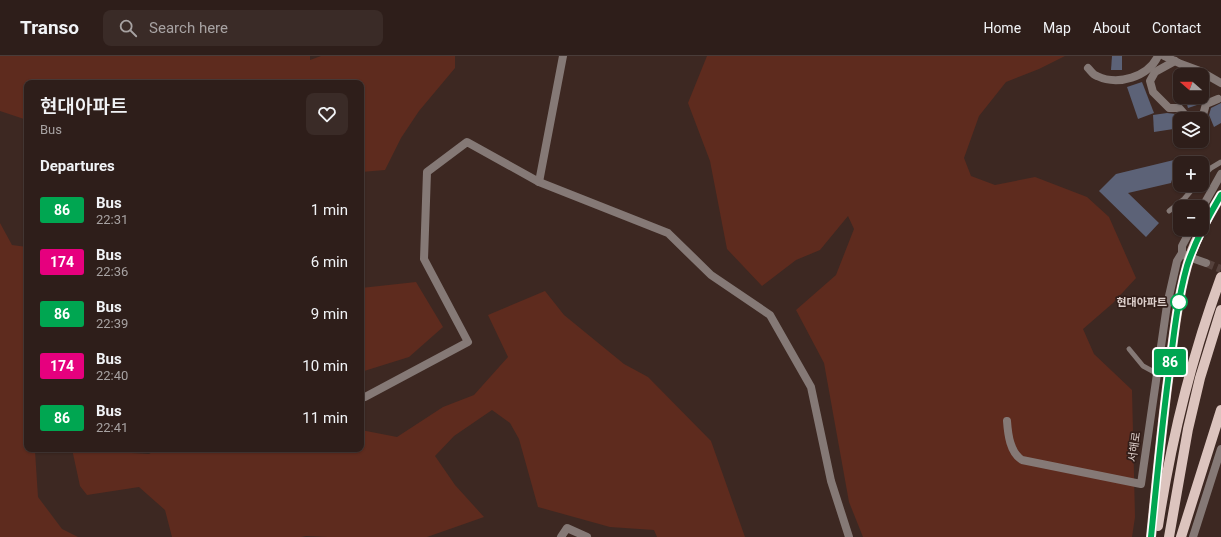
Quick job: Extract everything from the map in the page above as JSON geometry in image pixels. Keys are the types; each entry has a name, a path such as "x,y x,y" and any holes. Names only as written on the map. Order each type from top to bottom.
{"main road":[{"path":"1151,537 1161,431 1186,255 1221,195"},
{"path":"1157,537 1174,437 1187,382 1202,330 1221,277"},
{"path":"1169,537 1188,429 1200,378 1221,310"},
{"path":"1181,537 1221,410"}],"street":[{"path":"539,182 563,56"},
{"path":"1088,68 1095,76 1112,81 1122,80 1139,75 1151,68 1158,56"},
{"path":"1164,56 1200,71 1221,83"},
{"path":"1175,61 1155,72 1150,81 1153,92 1169,108 1179,108 1186,116 1203,116 1206,104 1218,99"},
{"path":"365,397 468,342 424,259 427,172 467,142 539,182 668,233 711,275 770,315 811,386 831,481 849,537"},
{"path":"1206,200 1221,174"},
{"name":"서해로","path":"1007,421 1011,444 1018,457 1022,460 1141,484 1166,305 1177,261 1186,255 1182,246 1187,236"},
{"path":"1186,255 1206,263"},
{"path":"1193,537 1221,449"},
{"path":"561,537 566,528 587,537"}],"lane":[{"path":"1209,169 1221,162"},
{"path":"1170,211 1184,200 1190,192"},
{"path":"1128,349 1143,366 1156,373"}],"shaded area":[{"path":"0,56 310,56 310,60 321,56 455,56 455,68 419,111 401,138 385,170 364,172 364,80 24,80 24,119 0,111"},
{"path":"707,56 1065,56 1039,69 1006,82 979,116 964,158 971,176 995,185 1035,177 1087,197 1109,217 1136,278 1113,303 1083,329 1094,354 1132,390 1135,517 1132,537 863,537 849,502 824,363 796,310 836,275 854,229 848,216 820,250 796,260 762,286 727,249 710,161 688,103"},
{"path":"0,223 12,245 24,247 24,452 35,452 38,497 62,529 78,537 0,537"},
{"path":"416,282 443,327 409,357 364,371 364,288"},
{"path":"545,291 564,315 624,364 648,377 711,441 745,537 657,537 654,530 610,527 538,507 519,439 510,423 492,410 454,436 435,456 455,485 484,517 427,537 172,537 165,510 139,487 87,495 80,486 73,452 149,454 152,452 364,452 364,431 397,437 443,407 474,395 508,357 488,315"}],"building":[{"path":"1112,56 1122,56 1122,70 1111,70"},
{"path":"1142,82 1154,113 1138,119 1127,87"},
{"path":"1221,103 1221,123 1214,127 1209,115 1211,108"},
{"path":"1187,104 1200,104 1188,108"},
{"path":"1173,114 1173,129 1154,132 1153,115"},
{"path":"1173,160 1173,176 1171,183 1128,193 1159,223 1146,237 1099,191 1116,174"}],"tunnel":[{"path":"1206,263 1221,269"}],"bus line":[{"name":"86","path":"1151,537 1161,431 1174,331 1182,285 1196,243 1221,195"}],"place":[{"name":"현대아파트","path":"1179,302"}]}
